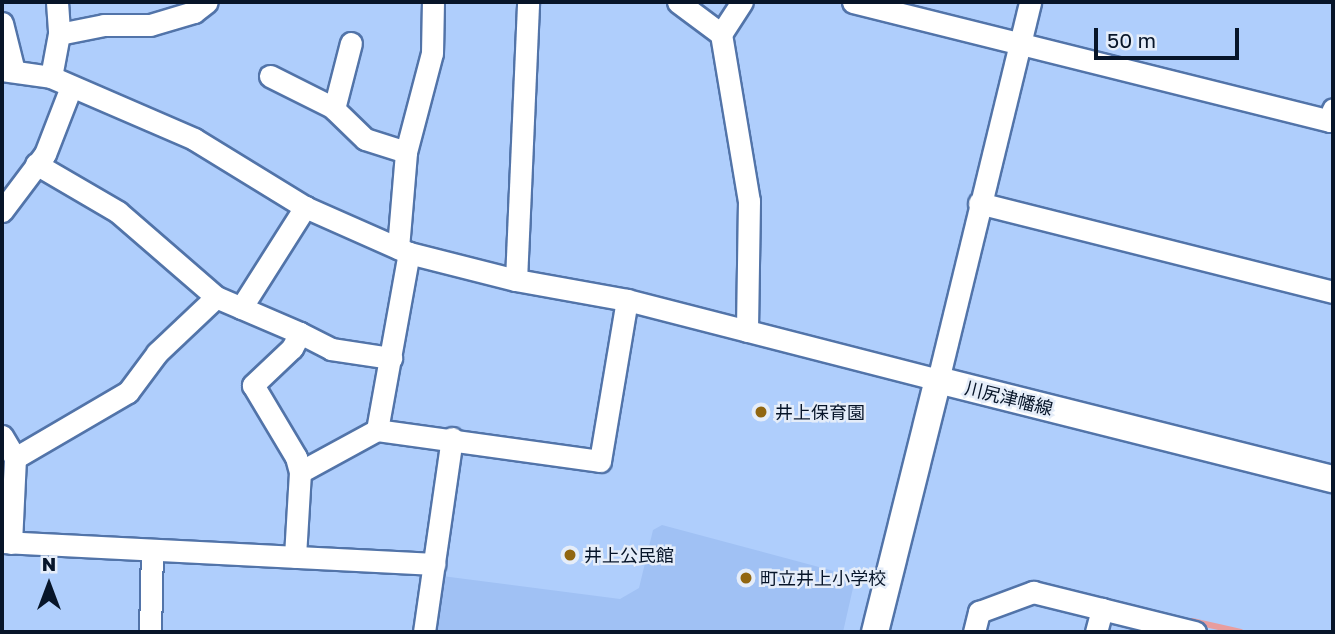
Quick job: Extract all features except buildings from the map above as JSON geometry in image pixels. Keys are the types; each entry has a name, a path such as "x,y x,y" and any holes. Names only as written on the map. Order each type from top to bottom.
{"main road":[{"name":"川尻津幡線","path":"938,380 1333,479"},
{"path":"875,632 938,380"}],"street":[{"path":"51,77 59,34 57,2"},
{"path":"59,34 104,25 150,25 194,12 207,2"},
{"path":"377,430 391,358 404,250 406,152 432,53 433,2"},
{"path":"516,280 528,2"},
{"path":"678,2 721,34"},
{"path":"741,2 721,34 749,201 747,331"},
{"path":"853,2 1330,121 1333,109"},
{"path":"2,23 8,70 51,77 194,139 305,207 404,250 516,280 627,300 938,380 1030,2"},
{"path":"334,109 351,43"},
{"path":"270,76 334,109 365,139 406,152"},
{"path":"2,211 45,154 71,87"},
{"path":"36,164 118,212 216,297 331,349 391,358"},
{"path":"979,203 1333,292"},
{"path":"241,308 305,207"},
{"path":"15,458 128,393 157,353 216,297"},
{"path":"300,472 377,430 452,438 600,461 627,300"},
{"path":"295,557 300,472 296,457 253,385 292,348 300,333"},
{"path":"2,436 15,458 6,542 434,564"},
{"path":"424,632 452,438"},
{"path":"149,632 152,550"},
{"path":"974,632 979,612 1033,592 1195,632"},
{"path":"1096,632 1102,609"}],"shaded area":[{"name":"町立井上小学校","path":"662,525 845,574 852,579 853,588 843,632 435,632 442,576 620,599 639,588 653,530"}],"waterway":[{"path":"1192,621 1241,632"}],"place":[{"name":"井上保育園","path":"761,412"},
{"name":"井上公民館","path":"570,555"},
{"name":"町立井上小学校","path":"746,578"}]}
